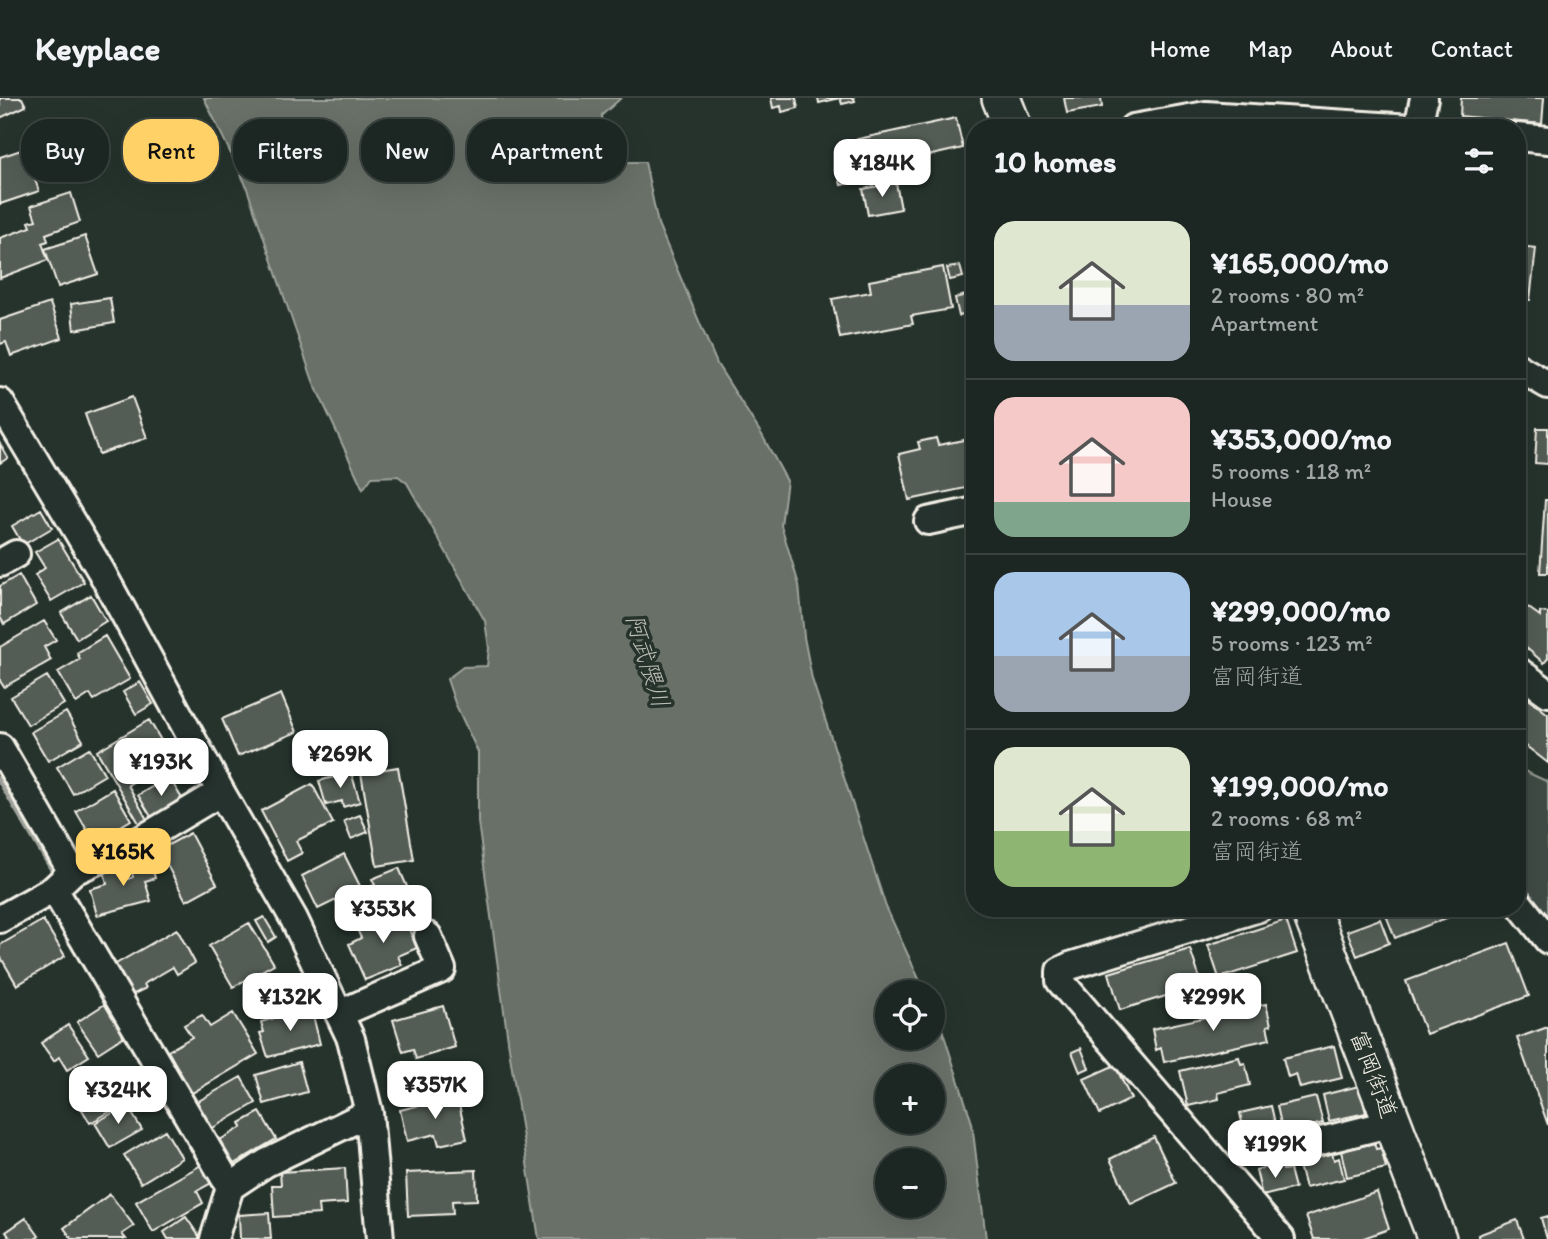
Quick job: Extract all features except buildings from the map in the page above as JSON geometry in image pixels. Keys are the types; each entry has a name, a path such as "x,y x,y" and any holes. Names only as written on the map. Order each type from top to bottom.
{"street":[{"path":"1420,119 1424,98"},
{"path":"1184,119 1206,115 1269,119"},
{"path":"1526,139 1548,140"},
{"path":"1526,372 1548,385"},
{"path":"0,402 101,571 221,792 294,919 351,1039 369,1113 380,1239"},
{"path":"928,521 966,513"},
{"path":"1526,677 1548,693"},
{"path":"0,747 63,881 230,1187"},
{"path":"0,919 221,792"},
{"path":"1526,912 1548,940"},
{"path":"1230,917 1070,966 1060,971 1060,981 1281,1239"},
{"name":"富岡街道","path":"1313,917 1437,1239"},
{"path":"339,1014 442,969 428,936"},
{"path":"214,1239 230,1187 266,1163 369,1113"},
{"path":"1285,1150 1392,1123"}],"shaded area":[{"path":"1526,772 1548,782 1548,916 1526,888"}],"water":[{"name":"阿武隈川","path":"204,98 621,98 602,115 602,119 467,119 467,182 627,182 627,162 645,162 658,224 717,364 762,435 787,481 781,525 799,585 804,637 812,679 886,907 919,980 875,980 875,1050 945,1050 945,1038 972,1123 986,1239 539,1239 478,822 478,752 447,679 463,667 487,666 489,648 485,621 407,483 398,476 372,477 363,489 313,381 245,182 347,182 347,119 233,119 233,158 219,129 219,119 214,119"}],"waterway":[{"path":"0,779 55,872"}]}
